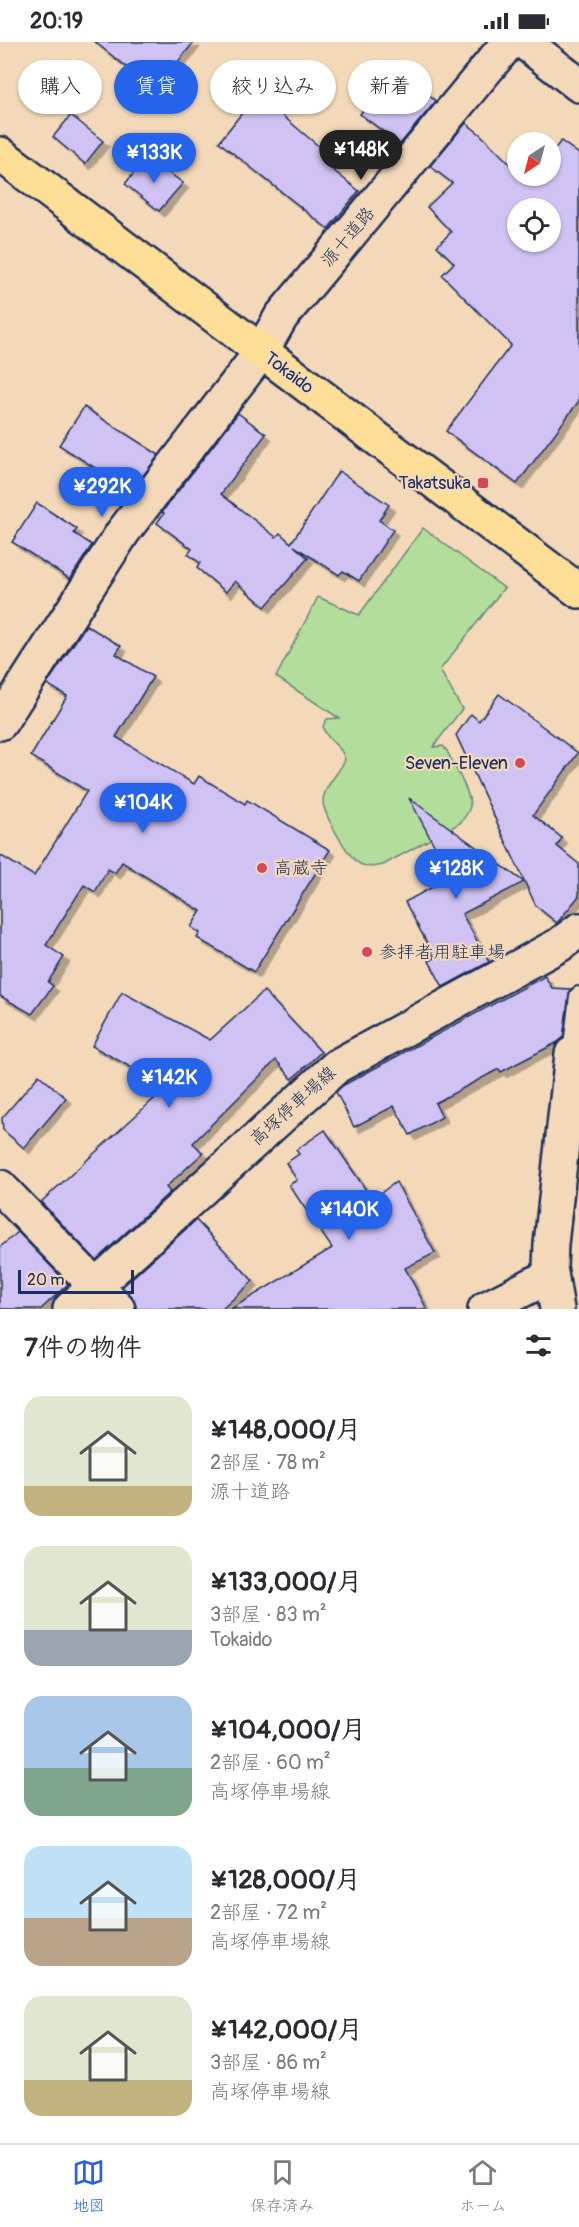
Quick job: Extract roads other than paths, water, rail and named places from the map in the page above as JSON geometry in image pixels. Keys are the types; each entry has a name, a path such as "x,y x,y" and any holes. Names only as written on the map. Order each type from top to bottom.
{"highway":[{"name":"Tokaido","path":"0,154 579,591"}],"street":[{"name":"源十道路","path":"0,723 123,532 261,352 281,317 509,42"},
{"path":"524,42 579,85"},
{"name":"高塚停車場線","path":"70,1309 337,1066 578,935"},
{"path":"560,1292 551,1245 572,1054"},
{"path":"0,1187 118,1309"},
{"path":"485,1309 537,1282 560,1292"}],"lane":[{"path":"572,1054 579,996"}],"place":[{"name":"Takatsuka","path":"483,483"},
{"name":"Seven-Eleven","path":"520,763"},
{"name":"高蔵寺","path":"262,868"},
{"name":"参拝者用駐車場","path":"367,952"}]}
